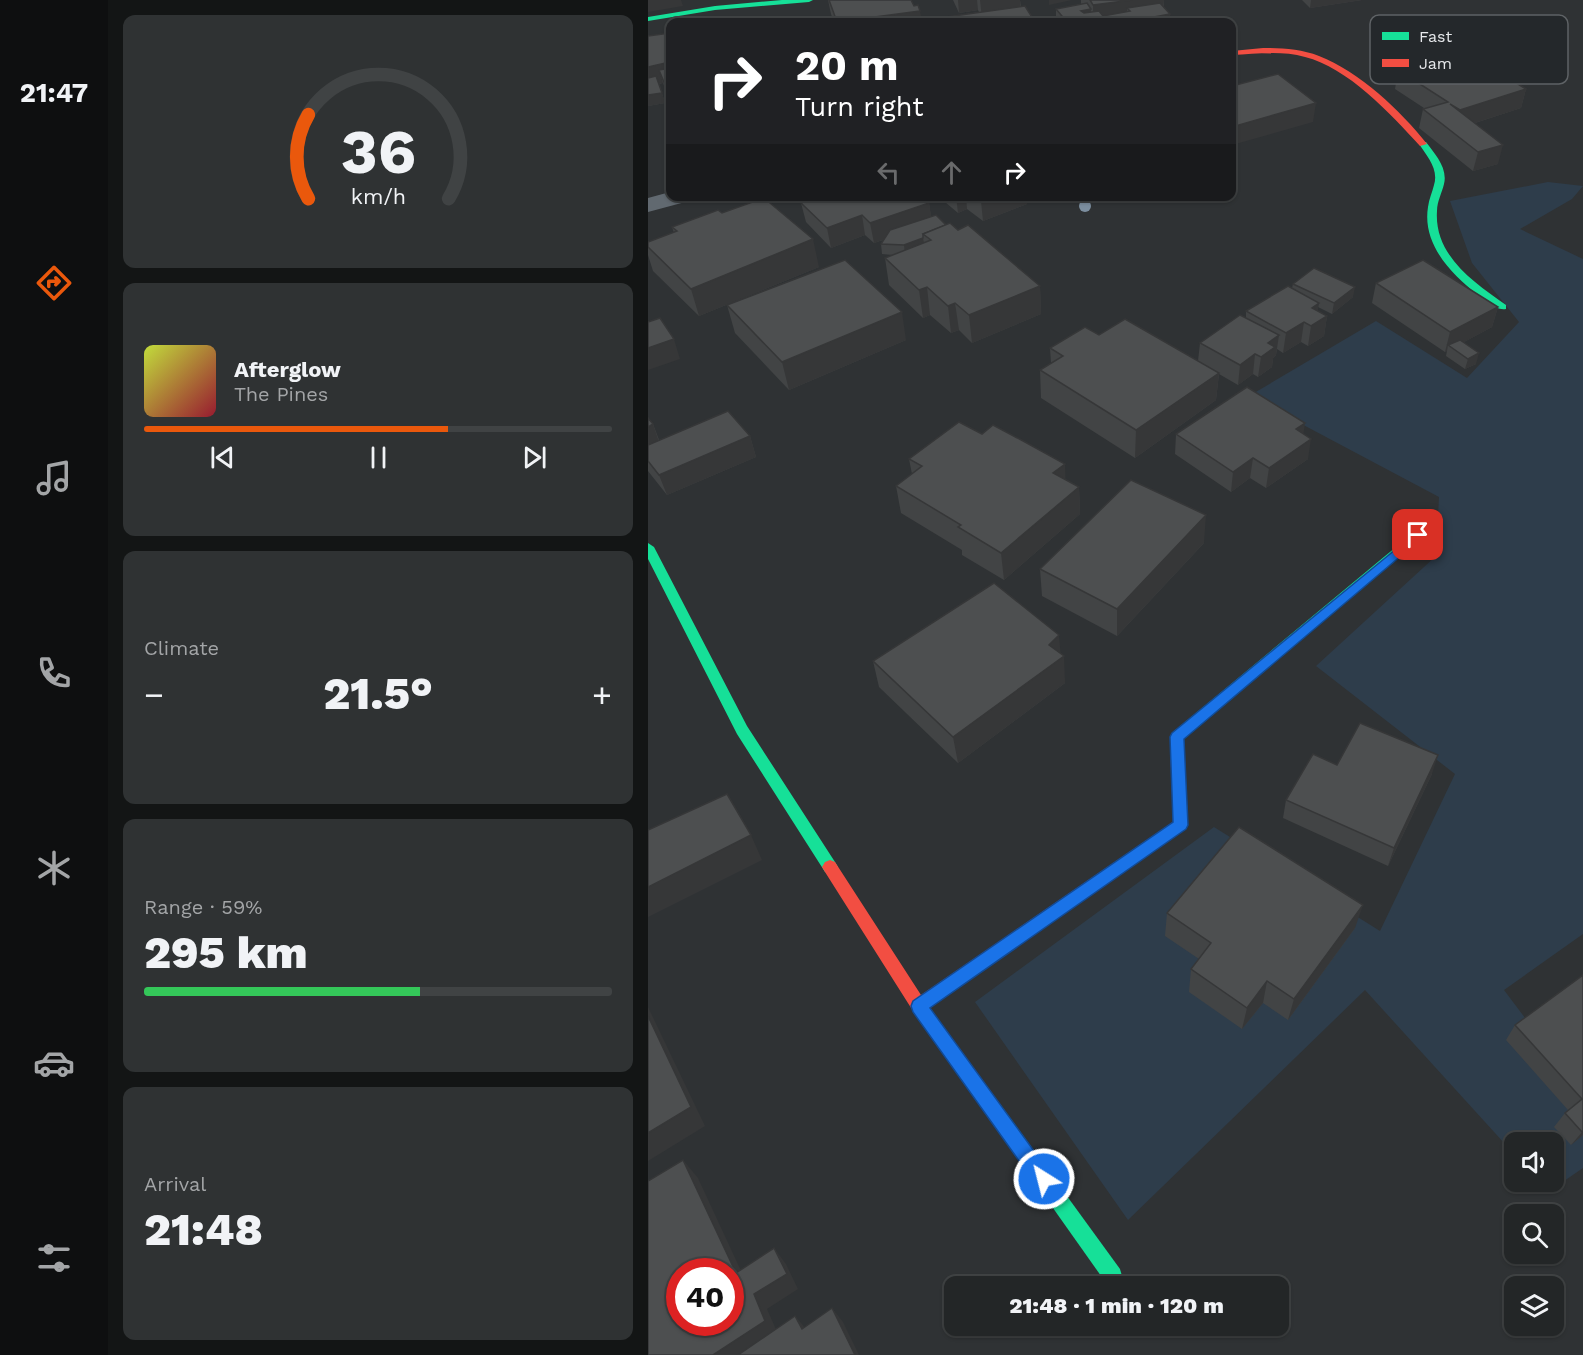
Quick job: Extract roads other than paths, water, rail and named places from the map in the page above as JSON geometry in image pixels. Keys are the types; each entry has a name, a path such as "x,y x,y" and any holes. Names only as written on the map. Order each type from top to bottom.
{"street":[{"path":"648,19 716,8 809,0"},
{"path":"1236,53 1275,52 1320,59 1379,101 1438,163 1443,178 1431,219 1437,244 1445,260 1457,274 1502,307"},
{"path":"648,205 666,200"},
{"path":"919,1006 1181,825 1177,737 1418,535"},
{"path":"648,547 742,730 919,1006 1113,1276"}]}
